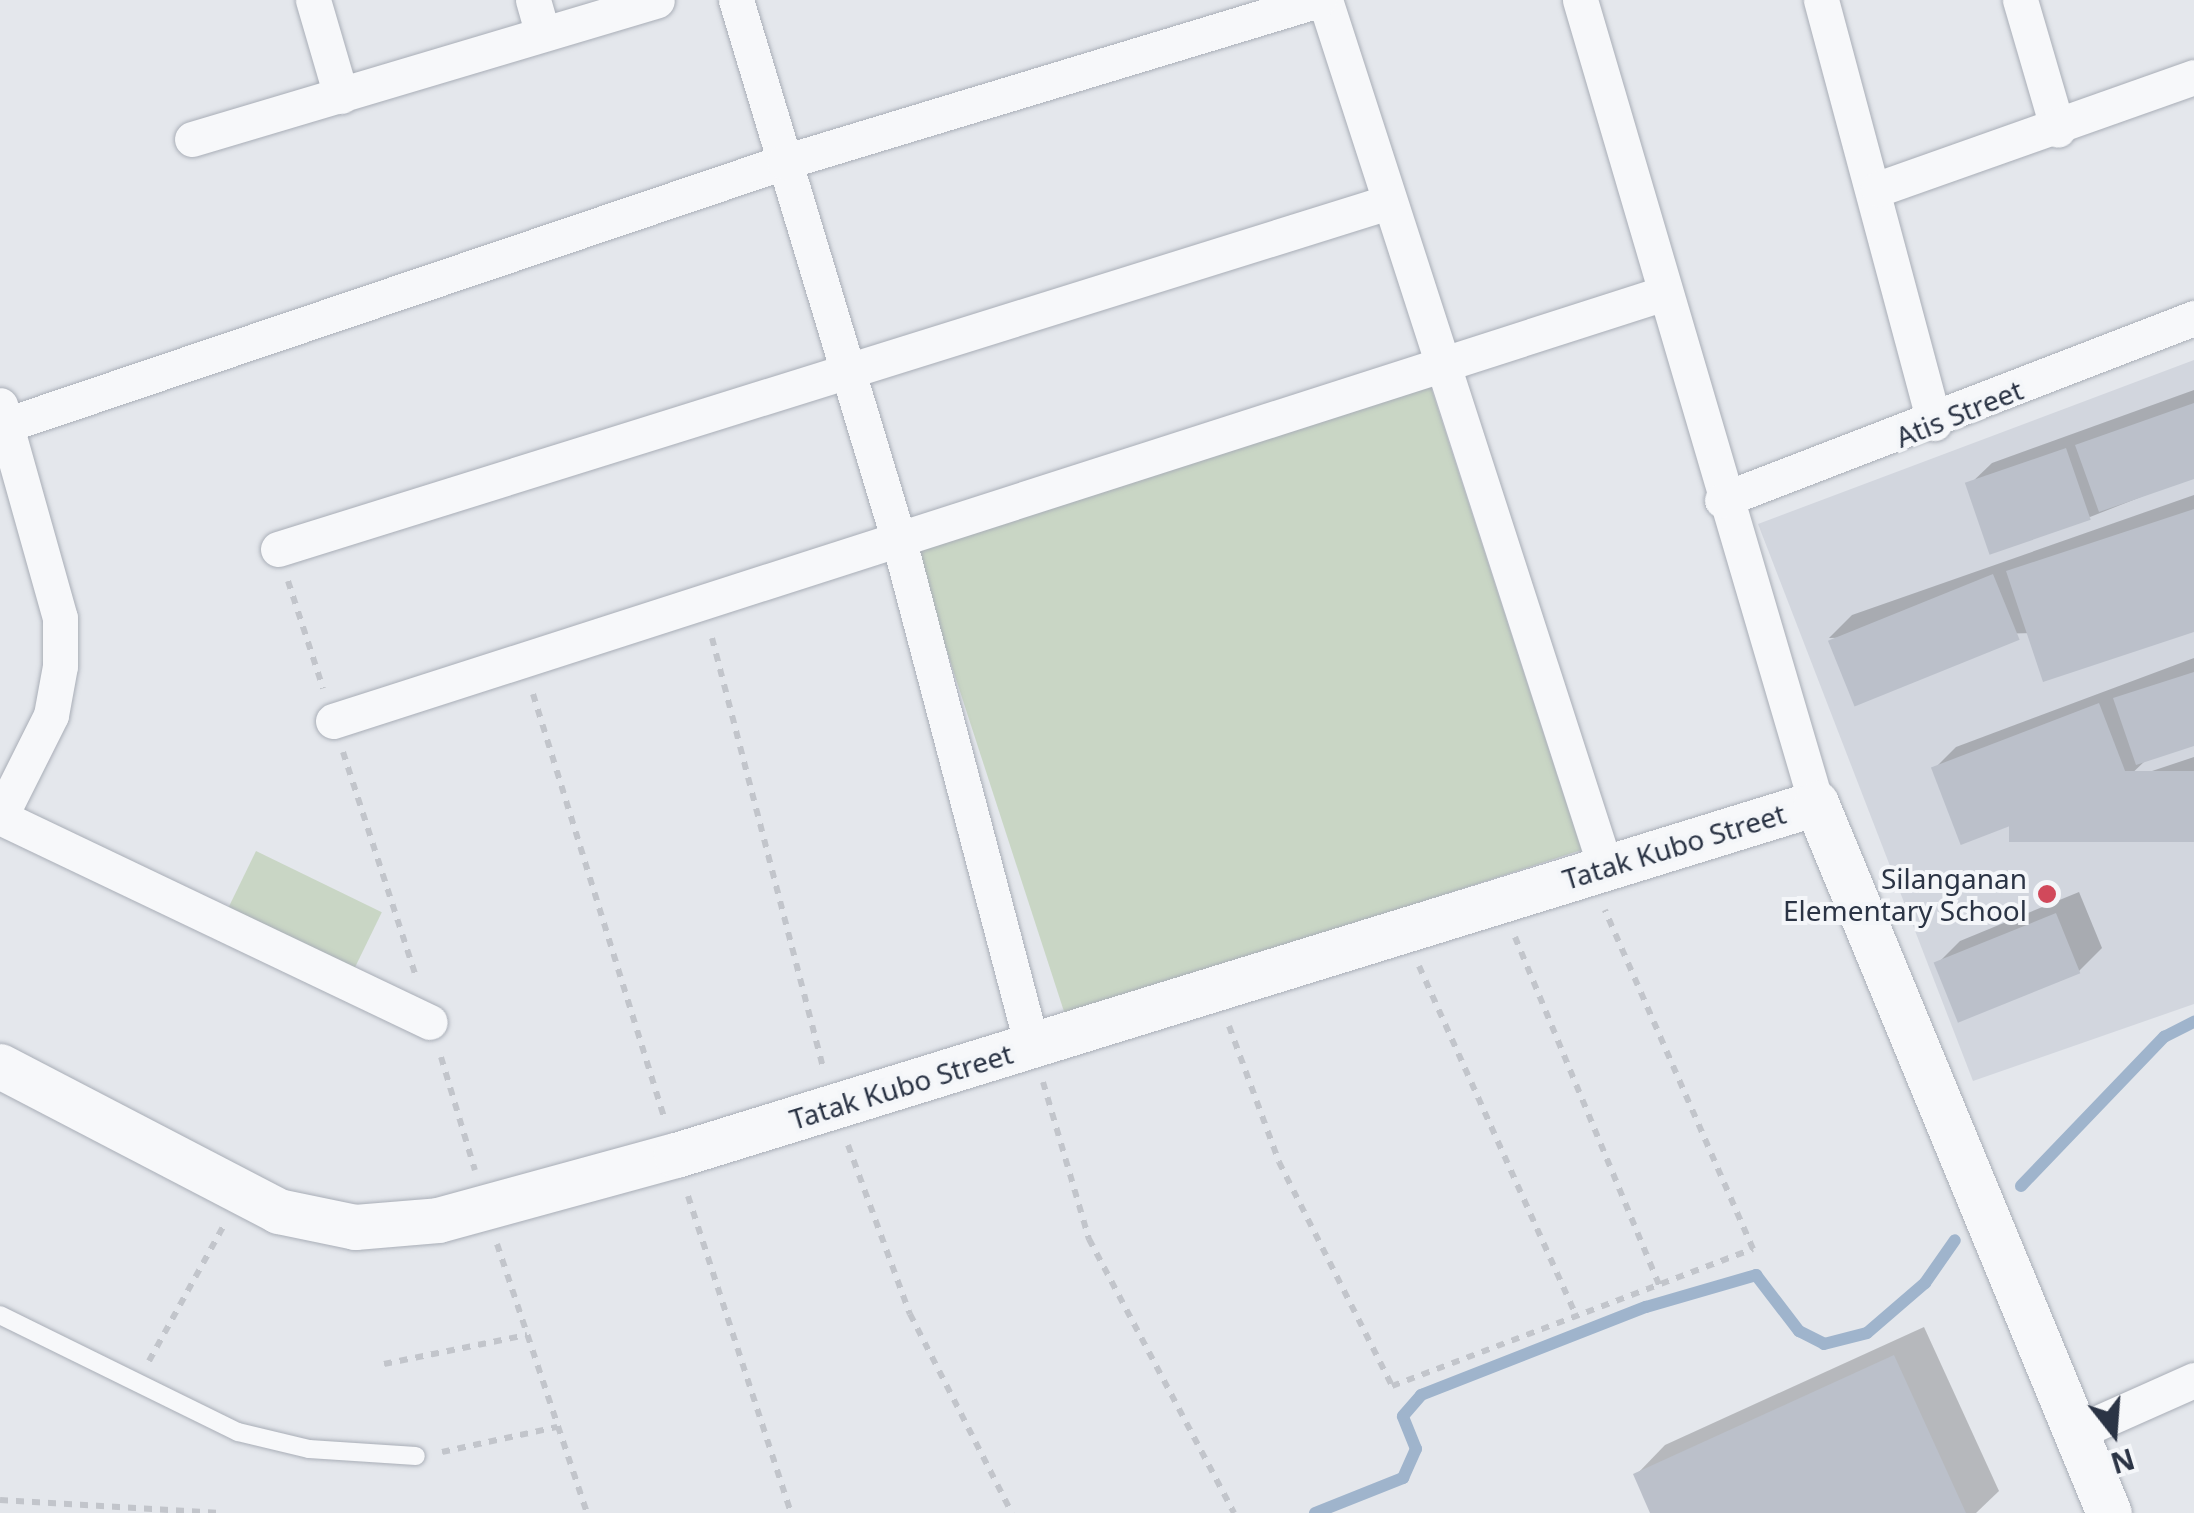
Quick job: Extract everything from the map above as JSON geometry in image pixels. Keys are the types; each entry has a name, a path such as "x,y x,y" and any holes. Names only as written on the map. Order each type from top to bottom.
{"street":[{"path":"313,0 341,96"},
{"path":"533,0 543,34"},
{"path":"192,140 657,0"},
{"path":"736,0 898,540 1032,1046"},
{"path":"430,1022 0,817 51,715 60,666 60,618 2,419 784,162 1322,0 1442,366 1596,868"},
{"path":"1580,0 1661,294 1816,803 2109,1513"},
{"path":"1821,0 1878,188 1934,423"},
{"path":"2020,0 2058,130"},
{"path":"1878,188 2058,130 2194,77"},
{"path":"278,550 846,369 1390,202"},
{"path":"333,721 524,663 1661,294"},
{"name":"Atis Street","path":"1722,500 1934,423 2194,318"},
{"name":"Tatak Kubo Street","path":"0,1066 240,1195 355,1227 486,1208 676,1155 1816,803"},
{"path":"2074,1433 2194,1380"}],"lane":[{"path":"0,1315 238,1432 310,1449 416,1456"}],"path":[{"path":"278,550 526,1336 586,1513"},
{"path":"703,602 833,1106 918,1330 1012,1513"},
{"path":"524,663 790,1513"},
{"path":"1216,987 1279,1162 1392,1386 1753,1250 1596,868"},
{"path":"1501,898 1660,1285"},
{"path":"1404,928 1576,1316"},
{"path":"1032,1046 1088,1239 1234,1513"},
{"path":"136,1385 240,1195"},
{"path":"384,1364 526,1336"},
{"path":"416,1456 556,1427"},
{"path":"0,1500 217,1513"}],"shaded area":[{"path":"2194,360 2194,1004 1973,1081 1758,524"}],"green space":[{"path":"1430,384 1581,850 1066,1018 915,551"},
{"path":"256,851 382,912 353,971 228,909"}],"building":[{"path":"2194,403 2194,479 2099,512 2075,445"},
{"path":"2066,448 2091,520 1990,555 1965,483"},
{"path":"2194,509 2194,632 2043,682 2006,571"},
{"path":"1993,574 2020,640 1855,707 1828,641"},
{"path":"2194,672 2194,746 2136,765 2113,698"},
{"path":"2099,703 2129,780 1961,845 1931,768"},
{"path":"2009,771 2194,771 2194,842 2009,842"},
{"path":"2056,913 2080,973 1958,1023 1934,962"},
{"path":"1894,1355 1966,1513 1650,1513 1633,1474"}],"waterway":[{"path":"2021,1186 2164,1037 2194,1022"},
{"path":"1315,1513 1403,1478 1416,1449 1403,1416 1421,1395 1646,1307 1756,1275 1799,1331 1824,1344 1867,1333 1925,1283 1955,1240"}],"place":[{"name":"Silanganan Elementary School","path":"2047,894"}]}
